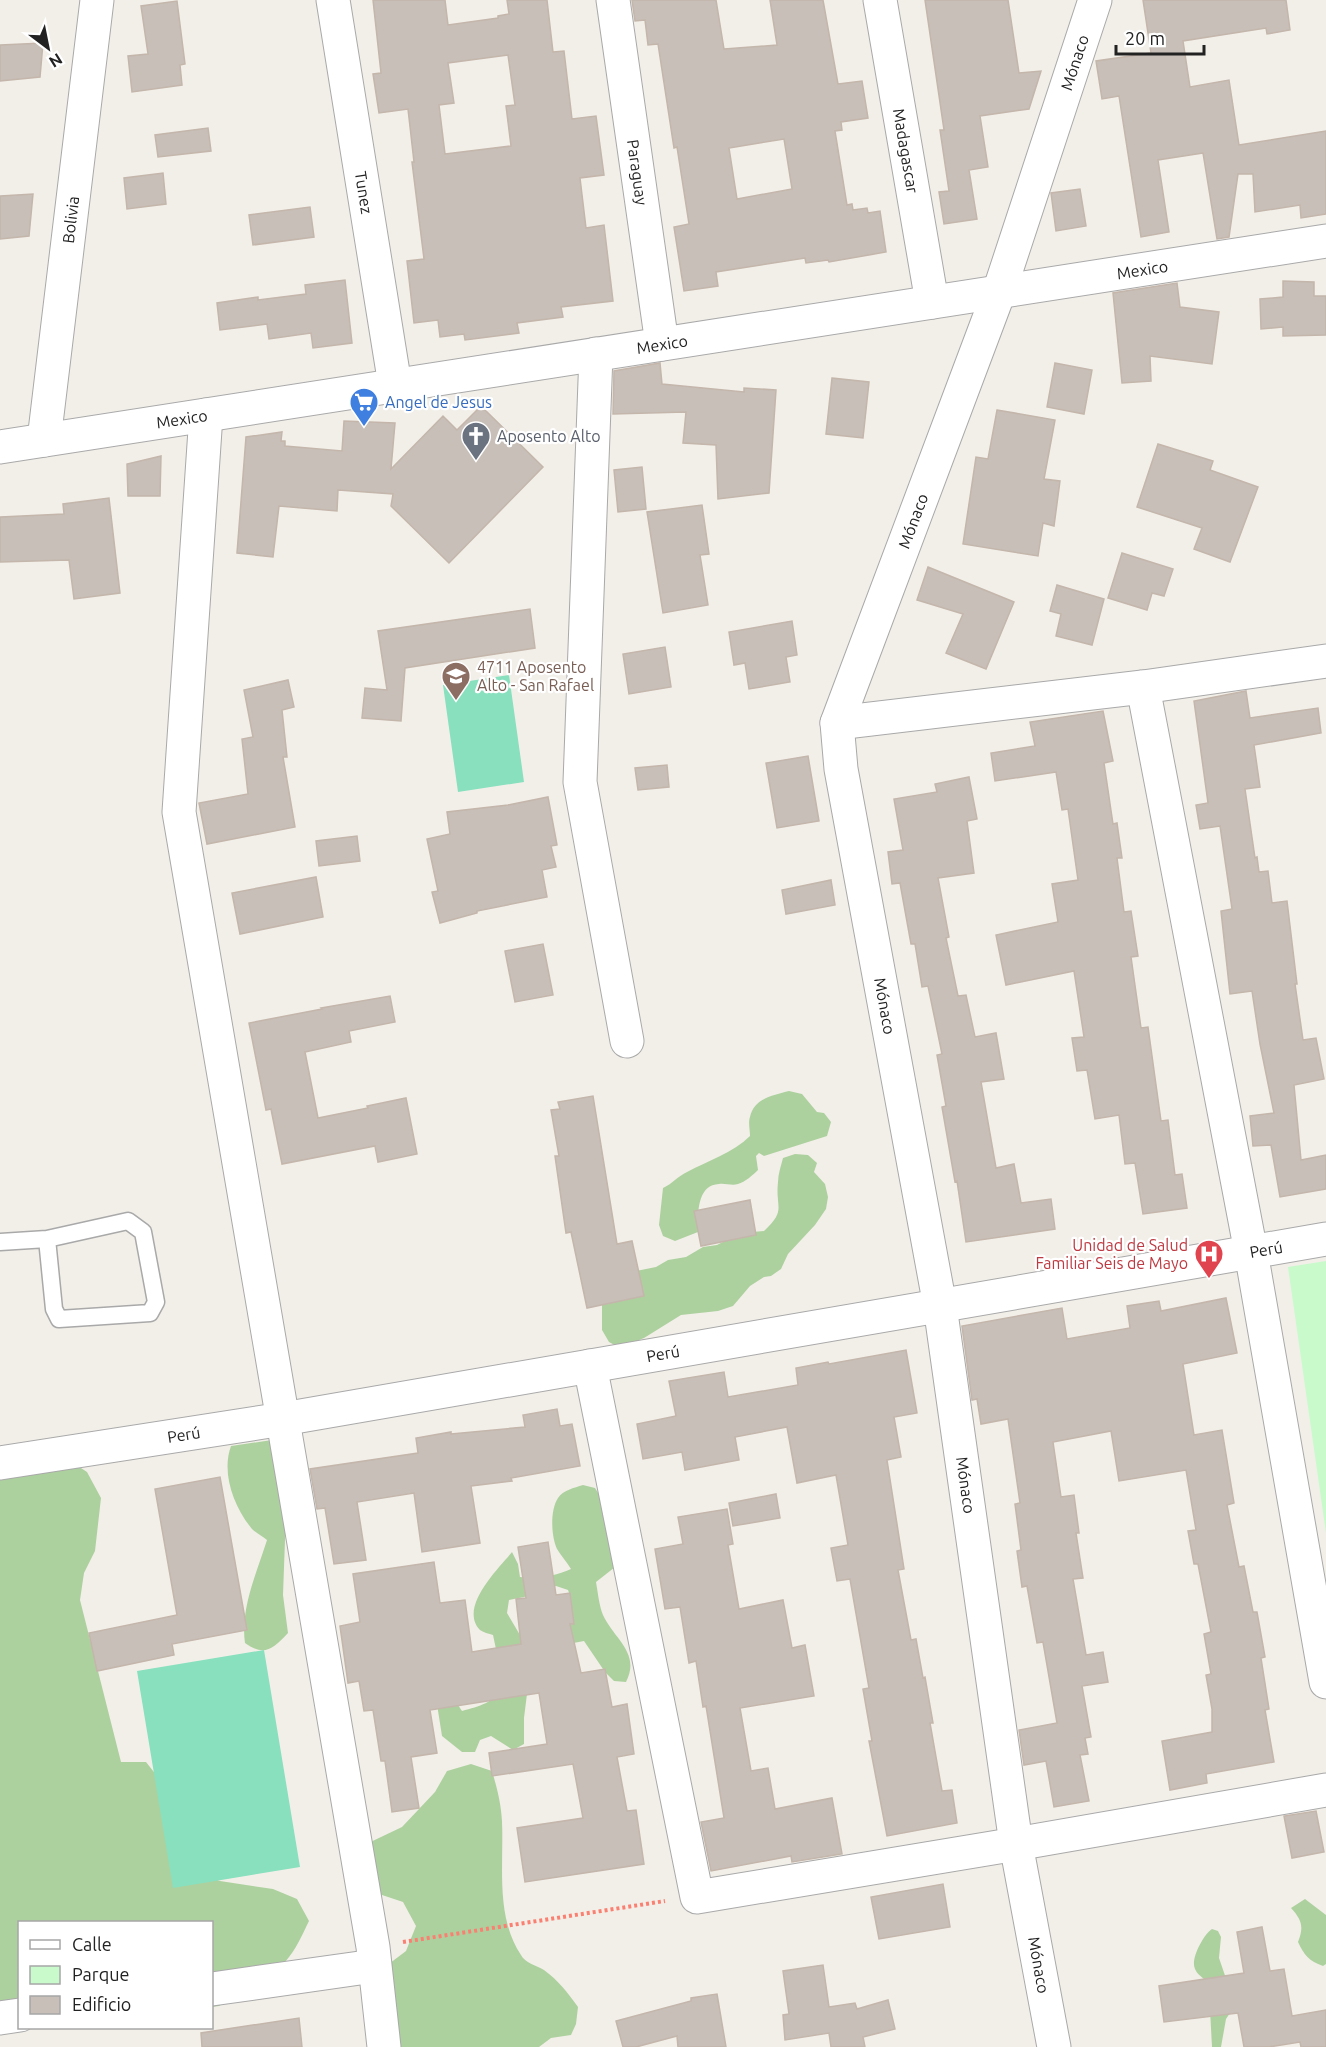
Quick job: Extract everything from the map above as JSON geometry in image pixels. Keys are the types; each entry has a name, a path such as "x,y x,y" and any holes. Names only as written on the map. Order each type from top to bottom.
{"street":[{"name":"Bolivia","path":"44,440 97,0"},
{"name":"Tunez","path":"333,0 395,385"},
{"name":"Paraguay","path":"612,0 662,344"},
{"name":"Madagascar","path":"880,0 932,302"},
{"name":"Mónaco","path":"1054,2047 1016,1844 940,1306 841,769 837,723 999,292 1095,0"},
{"name":"Mexico","path":"0,447 1326,241"},
{"path":"597,354 580,782 627,1041"},
{"path":"206,415 180,812 373,1957 384,2047"},
{"path":"837,723 1143,687 1326,661"},
{"path":"1143,687 1251,1252 1326,1682"},
{"name":"Perú","path":"0,1463 283,1419 1326,1239"},
{"path":"590,1366 697,1897 1326,1790"},
{"path":"213,1989 373,1957"},
{"path":"0,2018 18,2015"}],"lane":[{"path":"0,1242 47,1239 128,1221 143,1232 156,1302 150,1313 59,1319 54,1309 47,1239"}],"path":[{"path":"373,1957 697,1897"}],"green space":[{"path":"509,675 524,782 458,792 443,685"},
{"path":"789,1091 802,1094 817,1112 824,1113 831,1122 827,1136 764,1156 759,1153 756,1156 758,1170 746,1180 736,1185 711,1186 702,1195 698,1232 675,1241 663,1236 659,1225 663,1188 743,1142 750,1136 749,1119 756,1105 765,1098"},
{"path":"795,1154 808,1155 817,1163 814,1172 825,1184 828,1197 826,1209 815,1225 788,1254 781,1269 750,1286 733,1306 718,1311 681,1315 644,1338 620,1348 609,1342 602,1330 602,1304 626,1273 656,1267 668,1260 686,1257 703,1247 717,1245 740,1233 764,1231 778,1213 778,1179 783,1158"},
{"path":"1326,1261 1326,1533 1288,1267"},
{"path":"272,1440 286,1513 283,1595 288,1633 273,1647 258,1650 245,1643 245,1617 250,1591 267,1540 252,1529 240,1511 231,1489 228,1456 231,1446"},
{"path":"66,1458 87,1472 101,1498 95,1551 84,1573 80,1600 121,1762 146,1762 161,1781 197,1873 220,1881 273,1889 297,1899 309,1921 292,1952 278,1969 219,2006 213,2007 213,1921 18,1921 18,2014 0,2023 0,1475"},
{"path":"583,1485 595,1488 616,1521 624,1560 596,1582 603,1615 628,1654 630,1672 626,1682 614,1681 584,1641 558,1646 571,1612 568,1590 556,1586 534,1595 509,1600 507,1613 520,1635 527,1694 524,1744 513,1750 491,1736 480,1740 475,1752 462,1752 442,1736 436,1698 448,1690 462,1711 491,1700 504,1687 493,1635 480,1630 475,1621 474,1610 477,1599 490,1578 512,1552 518,1564 520,1577 546,1576 571,1569 555,1544 553,1516 555,1503 560,1495"},
{"path":"264,1650 300,1867 173,1888 137,1671"},
{"path":"471,1764 492,1771 497,1790 502,1821 504,1907 513,1940 523,1958 544,1970 558,1982 578,2007 576,2024 571,2035 551,2038 539,2047 387,2047 369,1979 406,1951 416,1926 403,1902 379,1894 360,1847 402,1827 435,1792 447,1771"},
{"path":"1305,1899 1326,1915 1326,1964 1323,1966 1308,1957 1298,1942 1301,1924 1291,1908"},
{"path":"1212,1929 1218,1931 1221,1937 1219,1958 1231,1993 1230,2013 1226,2019 1221,2047 1212,2047 1210,2010 1205,1980 1194,1965 1199,1947"}],"building":[{"path":"373,0 445,0 448,25 498,18 498,16 509,14 507,0 547,0 553,52 564,51 572,119 596,116 604,175 580,178 586,228 604,225 613,301 561,307 563,317 517,323 519,333 465,340 464,334 440,337 438,320 414,323 407,261 424,259 408,109 379,113 373,74 381,73","holes":["508,55 515,105 506,106 511,146 445,154 439,105 454,103 448,63"]},
{"path":"632,0 716,0 724,49 777,45 770,0 823,0 838,84 862,81 868,118 841,122 842,130 835,131 847,205 852,204 853,210 867,208 868,213 880,211 886,252 829,262 828,260 806,263 805,258 716,272 718,286 684,291 674,227 689,224 677,147 674,148 658,44 648,45 645,20 635,21","holes":["784,139 792,189 737,199 729,148"]},
{"path":"925,0 1008,0 1019,73 1041,71 1029,109 980,116 988,167 969,170 977,219 944,224 939,192 949,191 940,130 944,130"},
{"path":"1143,0 1286,0 1290,30 1267,34 1266,28 1183,41 1190,87 1229,80 1239,145 1326,131 1326,214 1301,218 1300,205 1255,212 1253,174 1238,174 1229,237 1217,239 1203,153 1158,160 1169,232 1141,237 1119,96 1102,99 1096,61 1151,53"},
{"path":"177,1 185,64 180,65 182,85 132,92 128,56 148,54 141,6"},
{"path":"43,43 40,77 0,81 0,45"},
{"path":"208,128 211,151 158,157 155,135"},
{"path":"163,173 166,204 127,209 124,178"},
{"path":"1080,189 1086,226 1056,231 1051,193"},
{"path":"33,194 29,236 0,239 0,196"},
{"path":"310,207 314,237 253,245 249,215"},
{"path":"345,280 352,343 313,348 311,333 269,339 267,324 220,330 217,303 258,297 258,300 306,294 305,285"},
{"path":"1283,281 1314,282 1314,296 1326,296 1326,335 1283,336 1283,327 1261,329 1260,299 1283,297"},
{"path":"1177,283 1180,307 1219,312 1212,364 1150,356 1151,381 1122,383 1113,293"},
{"path":"660,363 662,384 744,392 744,388 776,390 769,493 718,499 716,445 683,443 686,412 613,414 614,371"},
{"path":"1055,363 1092,370 1084,414 1047,407"},
{"path":"832,378 869,382 863,438 826,434"},
{"path":"481,406 543,467 449,563 391,506 393,494 338,490 337,511 279,506 273,557 237,553 246,437 282,432 281,441 285,441 285,446 342,451 344,421 395,423 391,469 443,416 457,430"},
{"path":"997,410 1055,420 1044,479 1060,481 1054,526 1043,523 1038,556 963,544 976,457 988,459"},
{"path":"1158,444 1213,461 1210,470 1258,487 1230,562 1194,549 1202,528 1137,507"},
{"path":"161,456 160,496 128,496 127,464"},
{"path":"642,467 646,509 618,512 614,470"},
{"path":"109,498 120,593 74,599 69,560 0,562 0,517 64,514 63,504"},
{"path":"702,505 709,554 700,555 708,605 663,613 647,512"},
{"path":"1122,553 1173,569 1164,596 1152,593 1147,610 1108,598"},
{"path":"928,567 1014,602 986,669 946,653 963,614 917,600"},
{"path":"1057,585 1104,599 1092,645 1056,636 1061,614 1050,611"},
{"path":"530,609 535,648 405,668 401,721 362,718 365,688 387,690 378,631"},
{"path":"792,621 797,655 786,657 790,682 749,689 745,663 734,665 729,632"},
{"path":"665,647 671,687 629,694 623,654"},
{"path":"288,680 294,707 282,710 287,757 283,757 295,827 207,844 199,803 248,794 242,739 253,737 244,690"},
{"path":"1246,691 1250,718 1318,708 1321,733 1254,745 1260,787 1245,789 1259,872 1268,871 1272,903 1287,901 1303,1040 1316,1038 1324,1079 1294,1085 1301,1160 1326,1155 1326,1189 1280,1197 1271,1145 1253,1146 1250,1116 1274,1113 1252,991 1230,994 1221,911 1232,909 1220,826 1200,829 1196,805 1208,803 1194,701"},
{"path":"1103,711 1113,761 1104,763 1113,824 1117,823 1122,858 1117,858 1124,912 1131,911 1138,956 1131,957 1141,1028 1148,1027 1161,1121 1168,1120 1175,1175 1182,1174 1187,1208 1143,1214 1135,1163 1125,1164 1119,1115 1095,1119 1087,1070 1077,1071 1072,1038 1084,1037 1074,971 1006,985 996,935 1058,922 1052,884 1078,880 1068,809 1062,810 1056,772 995,781 991,753 1035,746 1030,722"},
{"path":"808,756 819,821 777,828 766,763"},
{"path":"667,765 669,787 638,790 635,768"},
{"path":"969,777 977,819 967,821 974,873 938,878 949,937 946,938 958,996 966,995 975,1037 996,1033 1004,1079 981,1082 996,1168 1014,1164 1021,1203 1051,1199 1055,1229 966,1242 957,1181 955,1182 942,1107 946,1106 937,1055 942,1054 928,986 922,987 915,944 911,944 900,883 892,884 888,852 903,850 894,799 937,792 935,784"},
{"path":"548,797 557,845 551,846 556,867 542,870 547,897 477,911 477,913 440,923 432,892 438,891 427,839 450,834 447,812 508,805"},
{"path":"357,836 360,861 319,866 316,841"},
{"path":"316,877 323,917 240,934 232,893"},
{"path":"831,880 835,905 786,914 782,890"},
{"path":"543,944 553,995 515,1002 505,951"},
{"path":"390,996 395,1022 349,1031 351,1042 305,1052 318,1118 406,1098 417,1154 378,1162 375,1146 282,1164 271,1109 266,1110 249,1023"},
{"path":"593,1096 617,1244 632,1241 644,1296 587,1308 571,1232 566,1233 555,1156 559,1156 551,1110 560,1109 558,1102"},
{"path":"750,1200 756,1235 701,1246 694,1211"},
{"path":"1226,1298 1237,1353 1183,1364 1194,1435 1222,1430 1234,1503 1227,1505 1239,1567 1244,1566 1253,1612 1257,1612 1265,1657 1261,1658 1269,1709 1265,1710 1274,1762 1206,1774 1207,1783 1170,1790 1162,1741 1212,1732 1212,1709 1206,1675 1211,1674 1204,1634 1211,1632 1198,1564 1194,1564 1188,1531 1196,1530 1186,1470 1119,1481 1111,1431 1053,1442 1061,1497 1074,1495 1079,1533 1076,1533 1083,1578 1073,1579 1086,1655 1103,1652 1108,1682 1082,1686 1091,1737 1085,1738 1088,1754 1080,1755 1089,1801 1054,1807 1046,1761 1024,1765 1019,1730 1057,1723 1043,1642 1037,1643 1027,1586 1022,1587 1017,1551 1021,1550 1015,1504 1020,1503 1008,1419 981,1424 977,1399 972,1400 962,1326 1062,1308 1067,1339 1130,1328 1127,1306 1159,1301 1161,1311"},
{"path":"906,1350 917,1413 894,1417 901,1457 887,1460 904,1569 898,1570 911,1640 916,1639 923,1678 925,1677 933,1723 930,1723 942,1791 952,1790 957,1823 887,1836 869,1741 872,1741 863,1689 869,1688 850,1579 837,1581 831,1548 848,1545 836,1475 797,1483 787,1427 735,1437 739,1460 685,1470 682,1452 643,1459 637,1424 676,1416 669,1381 724,1372 728,1397 798,1385 796,1368"},
{"path":"557,1409 560,1426 572,1424 580,1466 511,1478 512,1481 471,1486 480,1543 422,1552 414,1493 357,1502 366,1560 334,1564 325,1508 317,1509 310,1469 418,1453 416,1438 451,1432 451,1434 525,1427 523,1415"},
{"path":"220,1477 247,1630 172,1644 174,1655 97,1671 89,1633 177,1615 155,1489"},
{"path":"776,1494 780,1518 733,1526 729,1503"},
{"path":"727,1509 733,1544 728,1545 739,1609 783,1600 792,1648 805,1645 814,1696 740,1708 751,1771 768,1768 775,1809 832,1798 842,1854 792,1862 791,1856 711,1871 701,1822 724,1818 706,1706 703,1707 696,1661 689,1663 680,1607 665,1609 655,1549 683,1544 678,1517"},
{"path":"548,1542 556,1595 570,1593 574,1624 570,1624 581,1673 605,1669 612,1707 627,1704 634,1754 617,1757 627,1811 636,1810 644,1864 525,1882 517,1828 583,1818 573,1764 492,1776 489,1753 547,1744 539,1693 430,1710 437,1753 411,1757 419,1808 392,1812 385,1761 381,1761 373,1710 364,1711 359,1681 348,1683 340,1626 360,1622 353,1574 434,1562 440,1603 465,1600 472,1652 521,1644 516,1599 526,1598 518,1547"},
{"path":"1316,1811 1324,1852 1292,1858 1284,1816"},
{"path":"943,1884 950,1927 879,1939 871,1897"},
{"path":"1262,1927 1270,1971 1284,1969 1292,2016 1326,2010 1326,2047 1301,2047 1300,2042 1269,2047 1244,2047 1238,2013 1164,2022 1159,1986 1244,1973 1237,1932"},
{"path":"823,1965 829,2007 855,2003 857,2009 888,2000 895,2029 863,2037 865,2047 831,2047 829,2033 785,2040 783,2015 789,2014 783,1971"},
{"path":"717,1994 726,2047 678,2047 677,2036 636,2047 623,2047 616,2021 691,2001 691,1998"},
{"path":"299,2018 302,2047 202,2047 201,2033"}],"place":[{"name":"Angel de Jesus","path":"364,428"},
{"name":"Aposento Alto","path":"476,462"},
{"name":"4711 Aposento Alto - San Rafael","path":"456,702"},
{"name":"Unidad de Salud Familiar Seis de Mayo","path":"1209,1280"}]}
